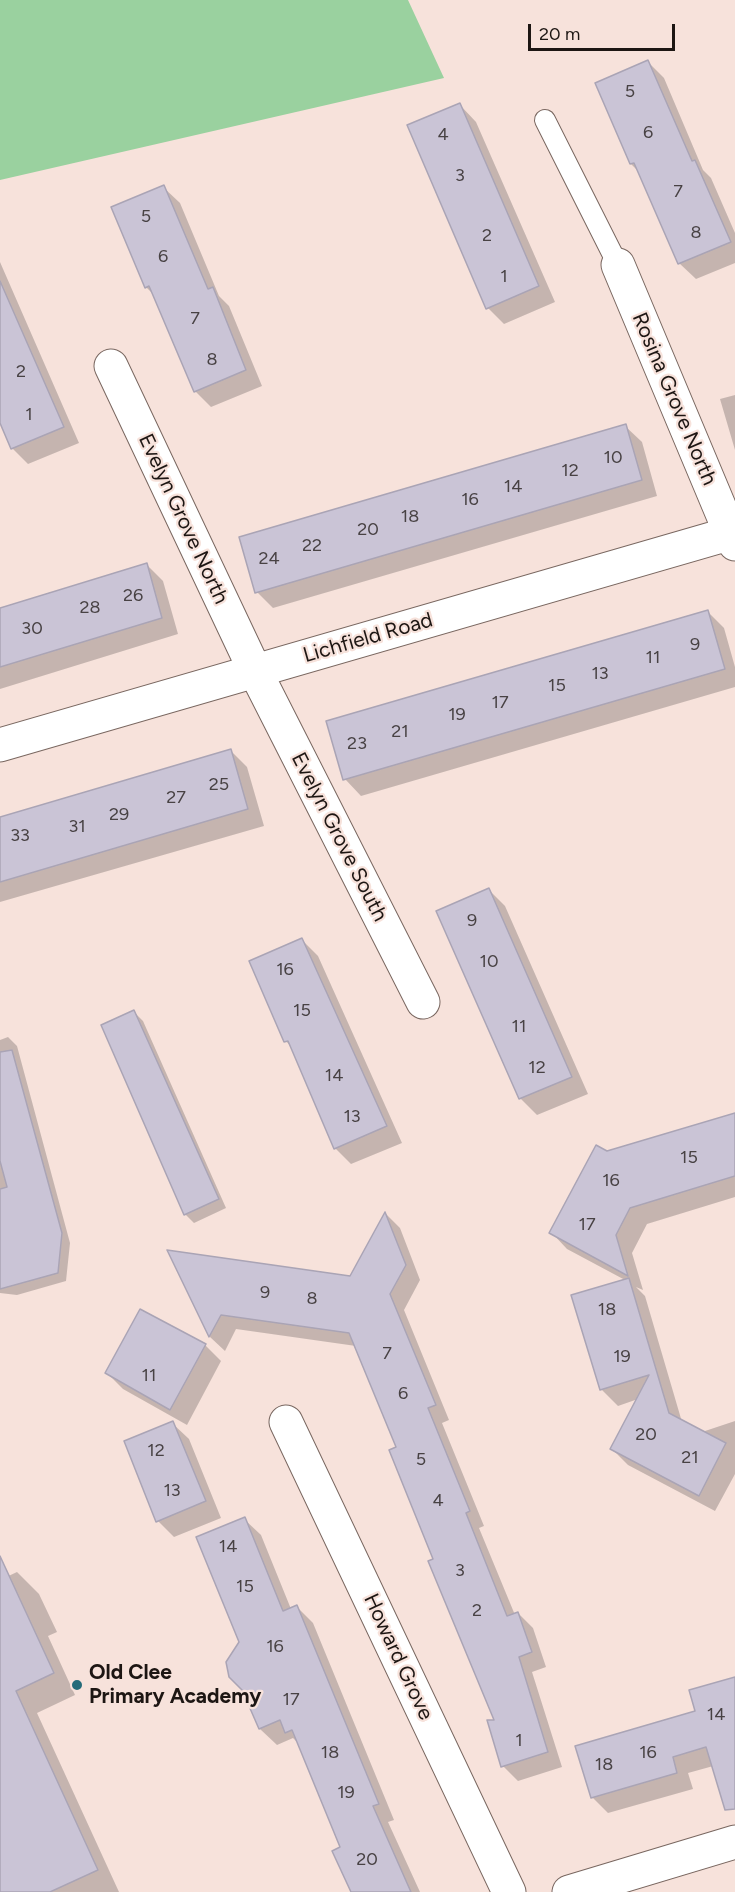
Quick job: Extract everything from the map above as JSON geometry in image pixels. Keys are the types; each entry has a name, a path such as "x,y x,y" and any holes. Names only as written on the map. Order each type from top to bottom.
{"street":[{"name":"Rosina Grove North","path":"618,266 733,537"},
{"name":"Evelyn Grove North","path":"111,366 255,671"},
{"name":"Lichfield Road","path":"0,745 733,537"},
{"name":"Evelyn Grove South","path":"255,671 423,1002"},
{"name":"Howard Grove","path":"286,1422 509,1892"},
{"path":"569,1892 735,1842"}],"lane":[{"path":"545,120 618,266"}],"green space":[{"path":"0,0 408,0 444,78 0,180"}],"building":[{"path":"648,60 692,161 695,160 731,242 678,264 634,163 630,164 595,83"},
{"path":"460,103 539,286 486,309 407,125"},
{"path":"164,185 208,289 213,287 246,370 194,392 149,286 145,288 111,207"},
{"path":"0,281 64,427 11,449 0,423"},
{"path":"626,424 642,480 255,593 239,537"},
{"path":"147,563 162,618 0,667 0,608"},
{"path":"708,610 725,669 343,780 326,721"},
{"path":"231,749 248,809 0,882 0,817"},
{"path":"489,888 572,1077 519,1099 436,911"},
{"path":"302,938 387,1126 334,1149 288,1041 284,1042 249,961"},
{"path":"134,1010 219,1199 184,1215 101,1025"},
{"path":"12,1050 62,1233 58,1273 0,1289 0,1189 7,1187 0,1161 0,1052"},
{"path":"735,1113 735,1176 630,1208 616,1235 628,1276 549,1233 596,1145 607,1151"},
{"path":"385,1212 406,1265 390,1294 436,1405 428,1408 470,1511 466,1513 507,1616 518,1612 532,1652 519,1657 548,1752 501,1767 487,1720 494,1720 428,1561 433,1559 389,1450 396,1447 349,1333 221,1315 209,1337 167,1250 350,1276"},
{"path":"629,1278 669,1413 726,1443 699,1496 610,1449 649,1375 600,1390 571,1295"},
{"path":"140,1309 206,1344 170,1410 105,1373"},
{"path":"173,1421 206,1501 156,1522 124,1441"},
{"path":"245,1517 283,1611 297,1605 379,1804 373,1806 411,1892 351,1892 332,1851 340,1847 292,1730 285,1733 280,1720 259,1729 242,1690 229,1677 226,1662 239,1642 196,1537"},
{"path":"0,1556 54,1673 16,1691 98,1870 50,1892 0,1892"},
{"path":"735,1677 735,1809 725,1810 706,1747 673,1757 677,1773 591,1798 575,1746 695,1711 689,1690"}],"place":[{"name":"Old Clee Primary Academy","path":"77,1685"}]}
